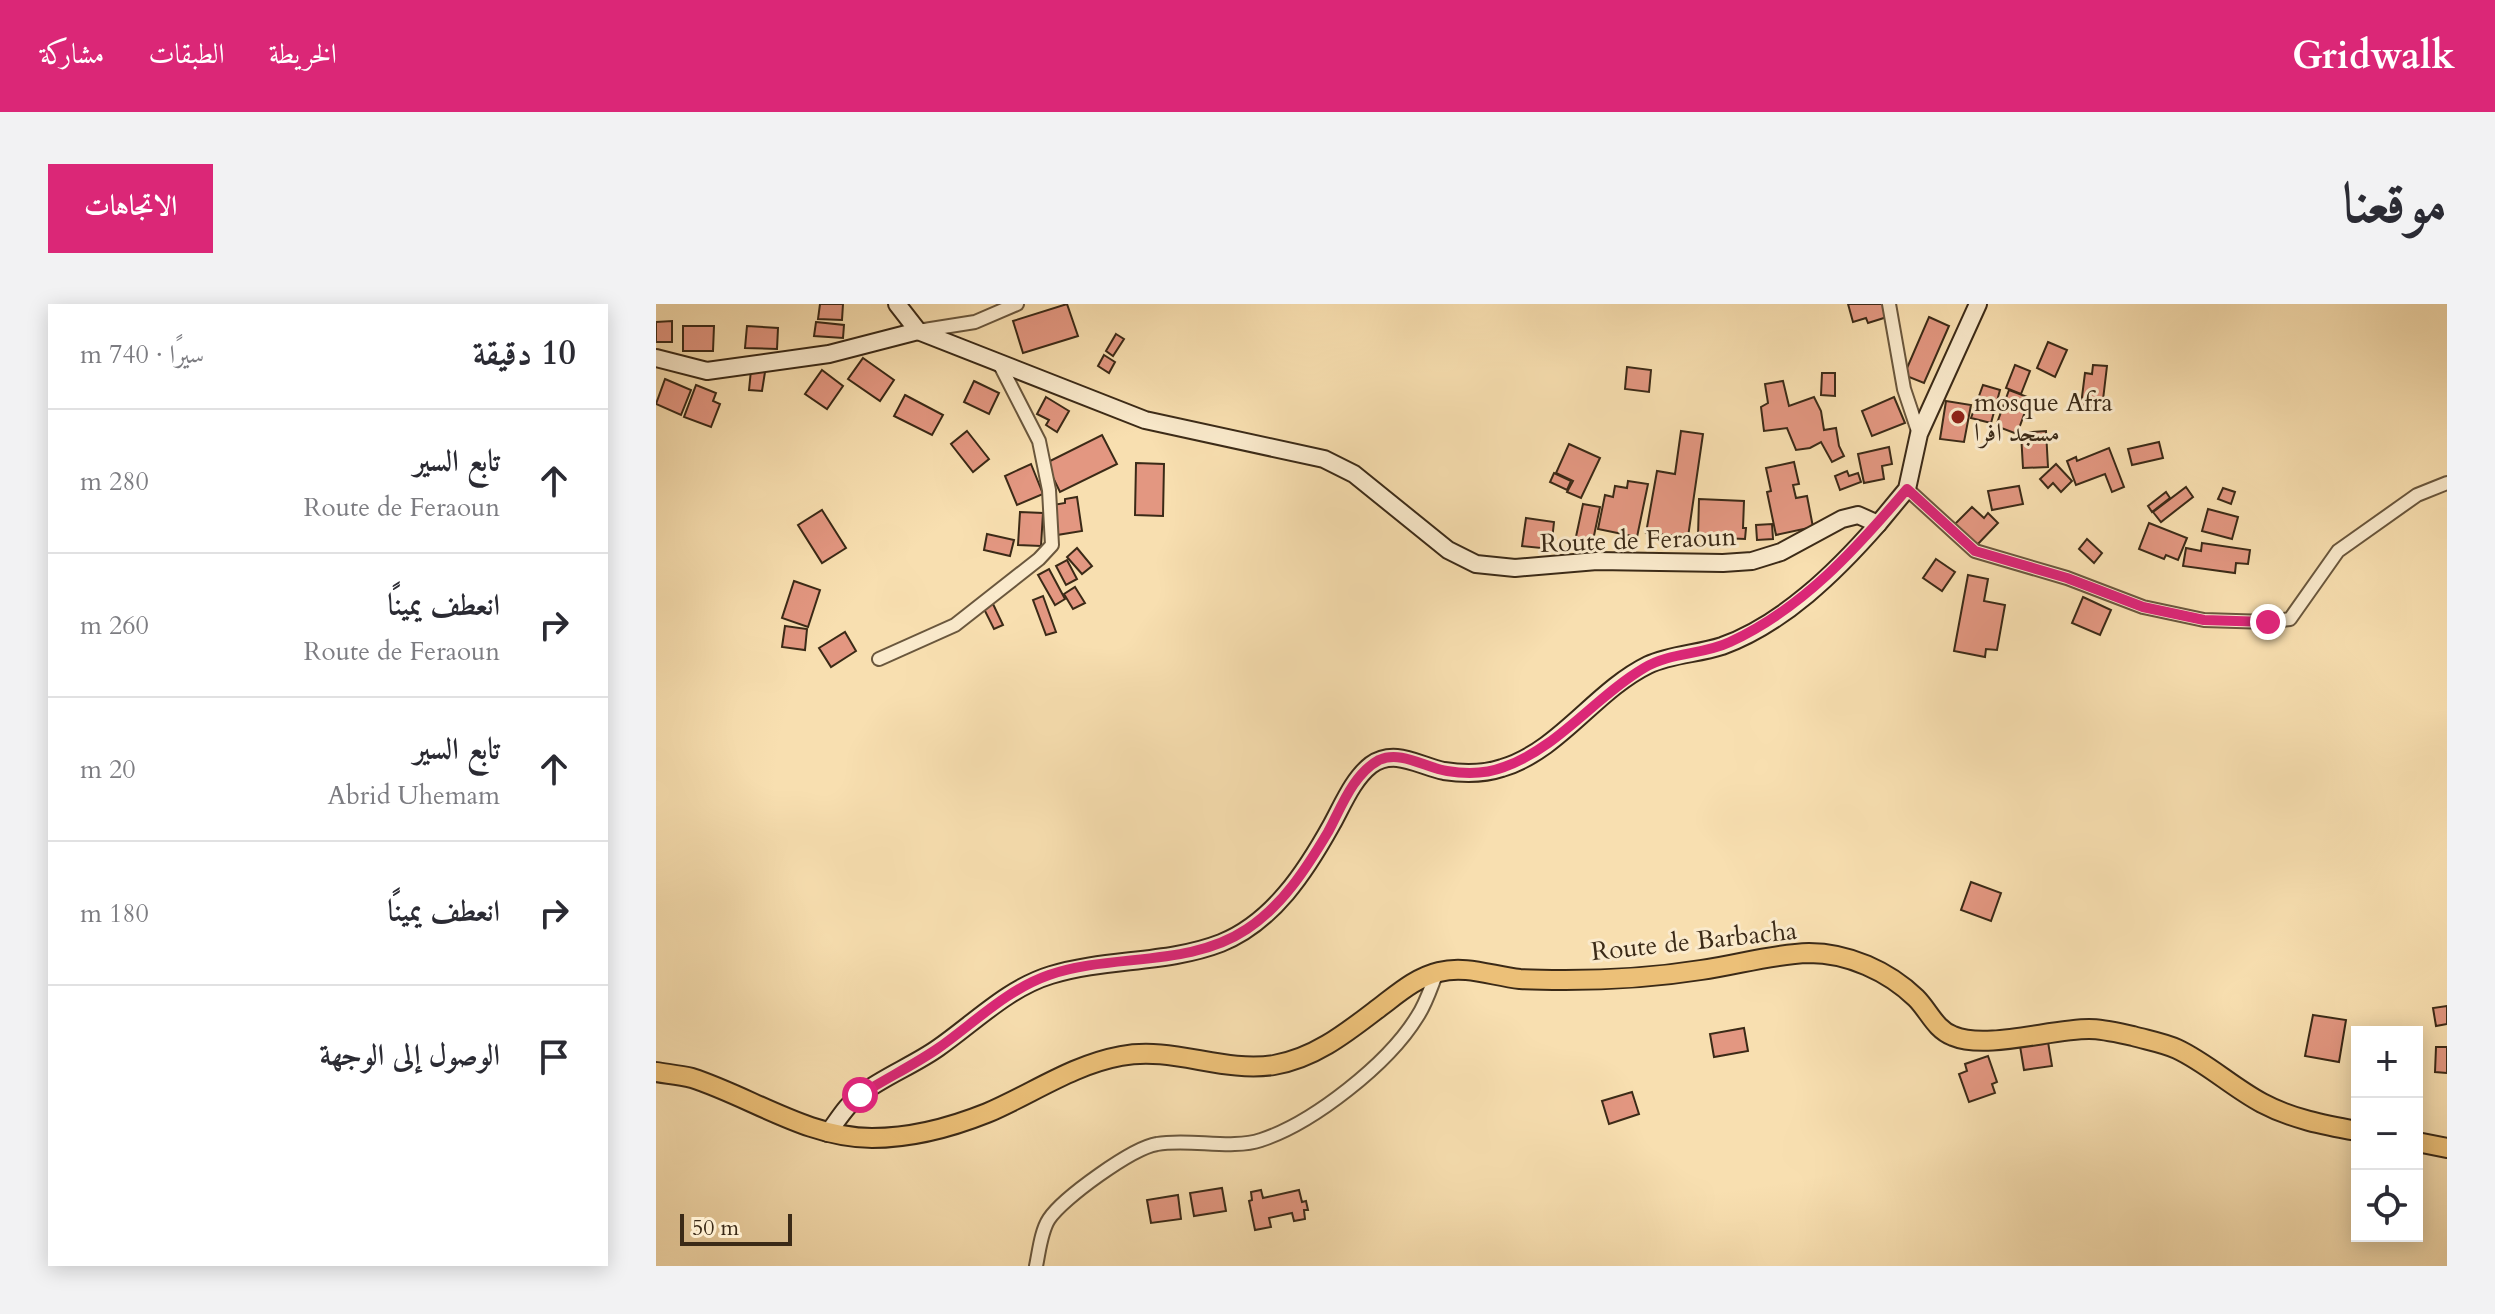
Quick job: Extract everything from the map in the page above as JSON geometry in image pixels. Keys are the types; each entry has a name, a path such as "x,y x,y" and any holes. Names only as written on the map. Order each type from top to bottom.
{"main road":[{"path":"656,358 707,371 829,354 918,331 897,304"},
{"path":"828,1133 860,1095 919,1061 1028,985 1048,975 1092,965 1193,952 1223,942 1245,930 1273,909 1293,885 1327,834 1350,791 1368,767 1383,758 1402,757 1444,771 1473,773 1500,769 1525,759 1647,666 1722,646 1774,620 1859,546 1907,489 1919,434 1978,304"},
{"name":"Route de Feraoun","path":"918,331 1145,420 1324,459 1354,474 1448,550 1476,564 1515,568 1597,561 1752,561 1781,552 1842,519 1858,515 1878,524"},
{"name":"Route de Barbacha","path":"656,1072 689,1077 828,1133 867,1138 897,1137 987,1113 1078,1069 1119,1056 1156,1052 1240,1065 1273,1065 1304,1056 1333,1042 1411,984 1437,972 1457,970 1517,978 1566,980 1701,970 1804,953 1828,954 1871,967 1918,1000 1933,1021 1958,1038 1996,1040 2092,1029 2135,1037 2176,1049 2282,1113 2351,1130"},
{"path":"2423,1143 2447,1148"}],"street":[{"path":"918,331 975,322 1017,304"},
{"path":"1889,304 1904,389 1919,434"},
{"path":"879,659 955,625 1039,559 1052,545 1049,490 1039,441 998,361"},
{"path":"1907,489 1975,551 2067,578 2143,607 2204,620 2268,622 2290,619 2338,551 2417,495 2447,483"},
{"path":"1036,1266 1046,1222 1063,1202 1129,1154 1158,1143 1258,1142 1296,1125 1335,1098 1382,1061 1391,1050 1418,1016 1437,972"}],"building":[{"path":"820,304 843,304 842,320 818,319"},
{"path":"1067,304 1078,336 1023,353 1013,321"},
{"path":"1848,304 1883,304 1887,317 1868,323 1866,318 1853,322"},
{"path":"1929,317 1949,326 1924,383 1904,375"},
{"path":"672,321 672,342 656,342 656,322"},
{"path":"816,322 844,325 843,338 814,336"},
{"path":"683,326 714,326 713,351 683,351"},
{"path":"747,326 778,328 777,349 745,348"},
{"path":"1116,334 1124,339 1113,356 1106,351"},
{"path":"2048,342 2067,350 2055,377 2037,368"},
{"path":"1104,355 1115,362 1109,373 1098,366"},
{"path":"863,358 894,380 880,401 848,379"},
{"path":"2015,365 2030,371 2021,394 2006,388"},
{"path":"2093,365 2107,366 2102,408 2081,405 2085,373 2092,374"},
{"path":"1627,367 1651,370 1649,392 1625,389"},
{"path":"751,370 765,372 762,391 749,390"},
{"path":"822,370 843,386 827,409 805,394"},
{"path":"1822,373 1835,373 1835,396 1821,395"},
{"path":"665,379 691,390 681,415 656,404"},
{"path":"974,381 999,393 989,414 964,402"},
{"path":"1783,381 1789,406 1814,397 1821,411 1824,430 1836,428 1844,456 1832,462 1821,442 1796,450 1787,428 1764,431 1761,407 1768,403 1765,384"},
{"path":"696,385 716,393 713,401 720,404 711,427 684,417"},
{"path":"1983,385 2000,390 1991,423 1971,418"},
{"path":"2009,390 2030,398 2017,434 1996,426"},
{"path":"905,395 943,415 932,435 894,416"},
{"path":"1046,397 1069,411 1057,432 1046,425 1049,420 1037,414"},
{"path":"1894,397 1905,423 1872,436 1862,411"},
{"path":"1946,401 1971,405 1964,442 1940,439"},
{"path":"967,431 989,459 973,472 951,444"},
{"path":"1681,431 1703,434 1688,537 1646,533 1657,471 1675,474"},
{"path":"2046,431 2048,467 2023,468 2021,433"},
{"path":"1102,435 1117,464 1060,492 1046,463"},
{"path":"2159,442 2163,458 2132,465 2128,449"},
{"path":"1569,444 1600,458 1581,498 1567,492 1573,481 1556,473"},
{"path":"1889,447 1892,464 1882,466 1884,479 1864,483 1858,454"},
{"path":"2109,448 2124,487 2112,492 2105,474 2076,485 2067,461 2076,457 2077,461"},
{"path":"1794,462 1799,484 1793,485 1796,498 1807,496 1813,527 1776,535 1767,492 1771,491 1766,468"},
{"path":"1136,463 1164,464 1163,516 1135,515"},
{"path":"1031,464 1043,494 1017,505 1005,476"},
{"path":"2056,464 2072,481 2061,492 2053,483 2048,488 2040,479"},
{"path":"1847,471 1849,476 1858,473 1861,482 1840,490 1835,476"},
{"path":"1554,473 1571,481 1567,490 1550,482"},
{"path":"1628,481 1648,484 1637,537 1598,529 1605,495 1613,497 1615,486 1627,488"},
{"path":"2019,486 2023,504 1992,510 1988,491"},
{"path":"2186,487 2193,497 2161,522 2153,512"},
{"path":"2223,488 2235,492 2231,504 2218,499"},
{"path":"2166,492 2170,498 2152,512 2148,506"},
{"path":"1077,497 1082,531 1057,535 1053,505"},
{"path":"1699,499 1744,501 1745,539 1698,537"},
{"path":"1583,504 1600,507 1591,550 1574,546"},
{"path":"1972,507 1984,518 1988,513 1998,523 1976,546 1954,525"},
{"path":"2208,509 2238,517 2232,539 2202,531"},
{"path":"822,510 846,548 822,563 798,525"},
{"path":"1020,512 1043,513 1041,546 1018,545"},
{"path":"1526,518 1554,522 1551,549 1522,546"},
{"path":"2149,523 2187,538 2178,560 2166,555 2164,559 2139,549"},
{"path":"1772,524 1773,539 1757,540 1756,525"},
{"path":"987,534 1014,540 1010,556 984,550"},
{"path":"2087,539 2102,553 2094,563 2079,549"},
{"path":"2202,543 2250,550 2248,564 2236,563 2235,573 2183,566 2186,548 2201,551"},
{"path":"1077,548 1092,566 1082,574 1067,557"},
{"path":"1936,559 1955,572 1942,591 1923,578"},
{"path":"1067,560 1077,579 1066,585 1056,566"},
{"path":"1049,569 1065,599 1055,605 1038,575"},
{"path":"1968,575 1988,579 1984,601 2005,605 1997,650 1986,649 1985,657 1954,651"},
{"path":"794,581 820,590 808,627 782,618"},
{"path":"1075,587 1085,603 1073,609 1064,594"},
{"path":"1043,596 1056,632 1046,635 1033,600"},
{"path":"2083,597 2111,610 2100,635 2072,623"},
{"path":"993,604 1003,625 994,629 984,609"},
{"path":"785,626 807,629 805,650 782,647"},
{"path":"845,632 856,651 831,667 819,648"},
{"path":"1971,882 2001,893 1991,921 1961,910"},
{"path":"2447,1006 2447,1024 2436,1026 2433,1008"},
{"path":"2313,1015 2346,1020 2339,1062 2305,1056"},
{"path":"1744,1028 1748,1051 1714,1057 1710,1034"},
{"path":"2048,1042 2052,1066 2024,1070 2020,1046"},
{"path":"2436,1047 2447,1047 2447,1073 2435,1072"},
{"path":"1988,1056 1997,1082 1992,1084 1995,1093 1969,1102 1959,1074 1967,1071 1965,1064"},
{"path":"1632,1092 1639,1114 1609,1124 1602,1101"},
{"path":"1222,1188 1226,1211 1194,1216 1190,1193"},
{"path":"1261,1190 1263,1198 1299,1190 1308,1210 1304,1210 1305,1219 1294,1221 1292,1213 1269,1218 1271,1227 1255,1230 1249,1201 1252,1200 1251,1192"},
{"path":"1178,1195 1181,1219 1151,1223 1147,1200"}],"place":[{"name":"mosque Afra مسجد افرا","path":"1958,417"}],"route":[{"path":"860,1095 939,1048 1018,990 1048,975 1092,965 1193,952 1223,942 1245,930 1273,909 1293,885 1368,767 1383,758 1402,757 1444,771 1473,773 1500,769 1525,759 1647,666 1722,646 1774,620 1859,546 1907,489 1975,551 2067,578 2143,607 2204,620 2268,622"}]}
